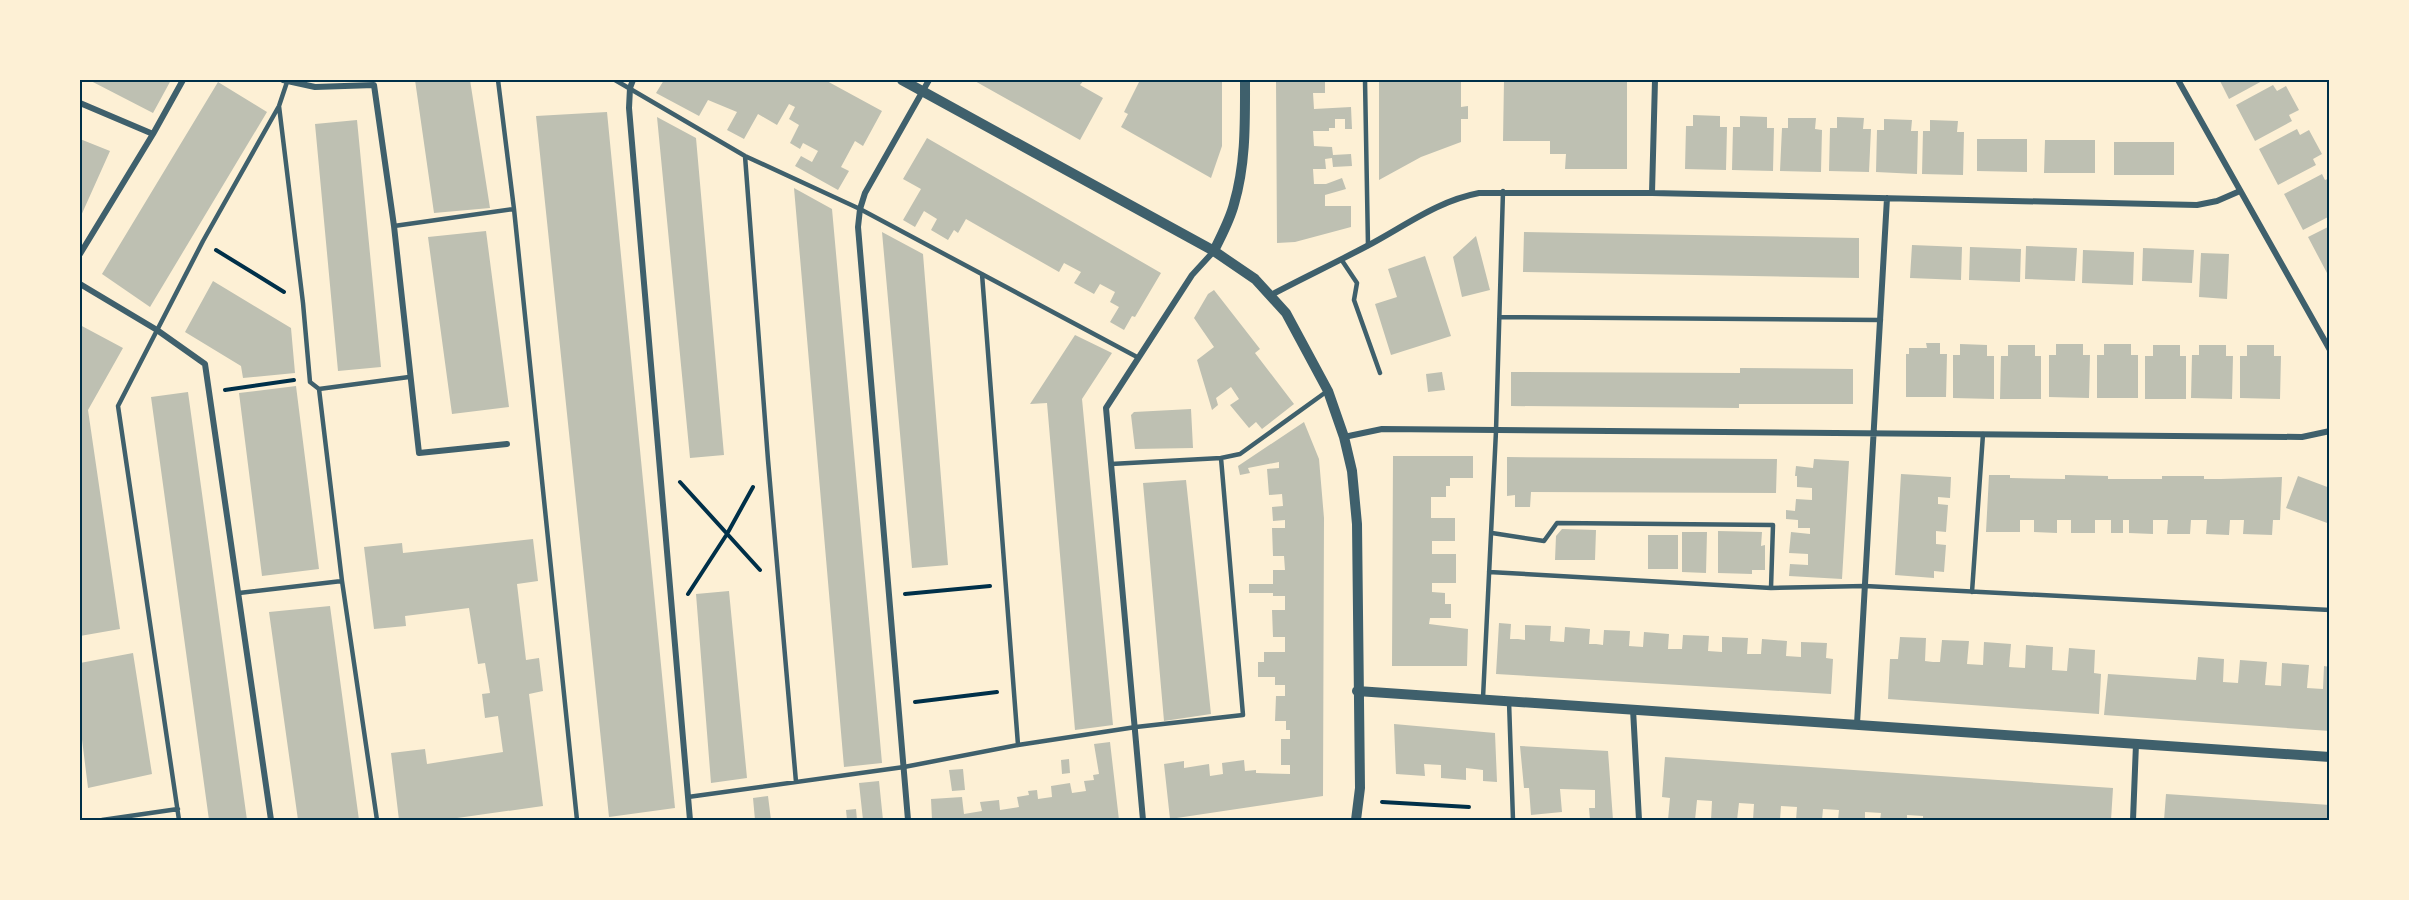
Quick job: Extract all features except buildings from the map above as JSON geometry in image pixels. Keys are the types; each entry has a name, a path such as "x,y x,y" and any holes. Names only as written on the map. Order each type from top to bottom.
{"street":[{"path":"80,254 183,80"},
{"path":"633,80 630,88 629,108 690,820"},
{"path":"902,80 1238,266 1271,295 1300,336 1328,391 1344,437 1352,471 1356,514 1360,788 1356,820"},
{"path":"908,820 859,239 860,209 865,193 929,80"},
{"path":"1143,820 1106,408 1192,275 1214,251 1233,207 1241,178 1245,135 1245,80"},
{"path":"1652,193 1655,80"},
{"path":"2178,80 2330,350"},
{"path":"284,81 315,87 374,85 394,226 419,453 507,444"},
{"path":"80,104 153,134"},
{"path":"1271,295 1368,246 1435,206 1458,197 1503,191 2197,204 2217,201 2240,190"},
{"path":"1857,724 1887,198"},
{"path":"80,284 157,330 206,364 271,820"},
{"path":"1344,437 1382,429 1496,432 2302,436 2330,431"},
{"path":"1358,691 2330,757"},
{"path":"1633,709 1639,820"},
{"path":"2133,820 2136,744"}],"lane":[{"path":"498,80 514,209 577,820"},
{"path":"615,80 745,156 860,209 1137,357"},
{"path":"1365,80 1368,246"},
{"path":"179,820 118,406 203,241 279,106 284,81"},
{"path":"279,106 303,303 310,382 319,389 342,581 377,820"},
{"path":"745,156 796,782"},
{"path":"1483,699 1496,432 1503,191"},
{"path":"394,226 514,209"},
{"path":"1341,259 1357,284 1354,300 1380,373"},
{"path":"982,274 1018,745"},
{"path":"1500,317 1881,320"},
{"path":"319,389 409,377"},
{"path":"1111,464 1221,458 1240,454 1328,391"},
{"path":"1972,592 1983,434"},
{"path":"688,797 904,767 1018,745 1136,727 1243,715 1221,458"},
{"path":"1492,533 1544,541 1557,523 1773,525 1771,588"},
{"path":"1490,572 1771,588 1865,586 2330,610"},
{"path":"239,593 342,581"},
{"path":"1509,701 1513,820"},
{"path":"102,820 178,809"}],"path":[{"path":"203,241 303,303"},
{"path":"209,393 310,378"},
{"path":"658,457 779,592"},
{"path":"673,618 727,534 768,460"},
{"path":"889,596 1006,585"},
{"path":"900,704 1015,689"},
{"path":"1382,802 1469,807"}]}
